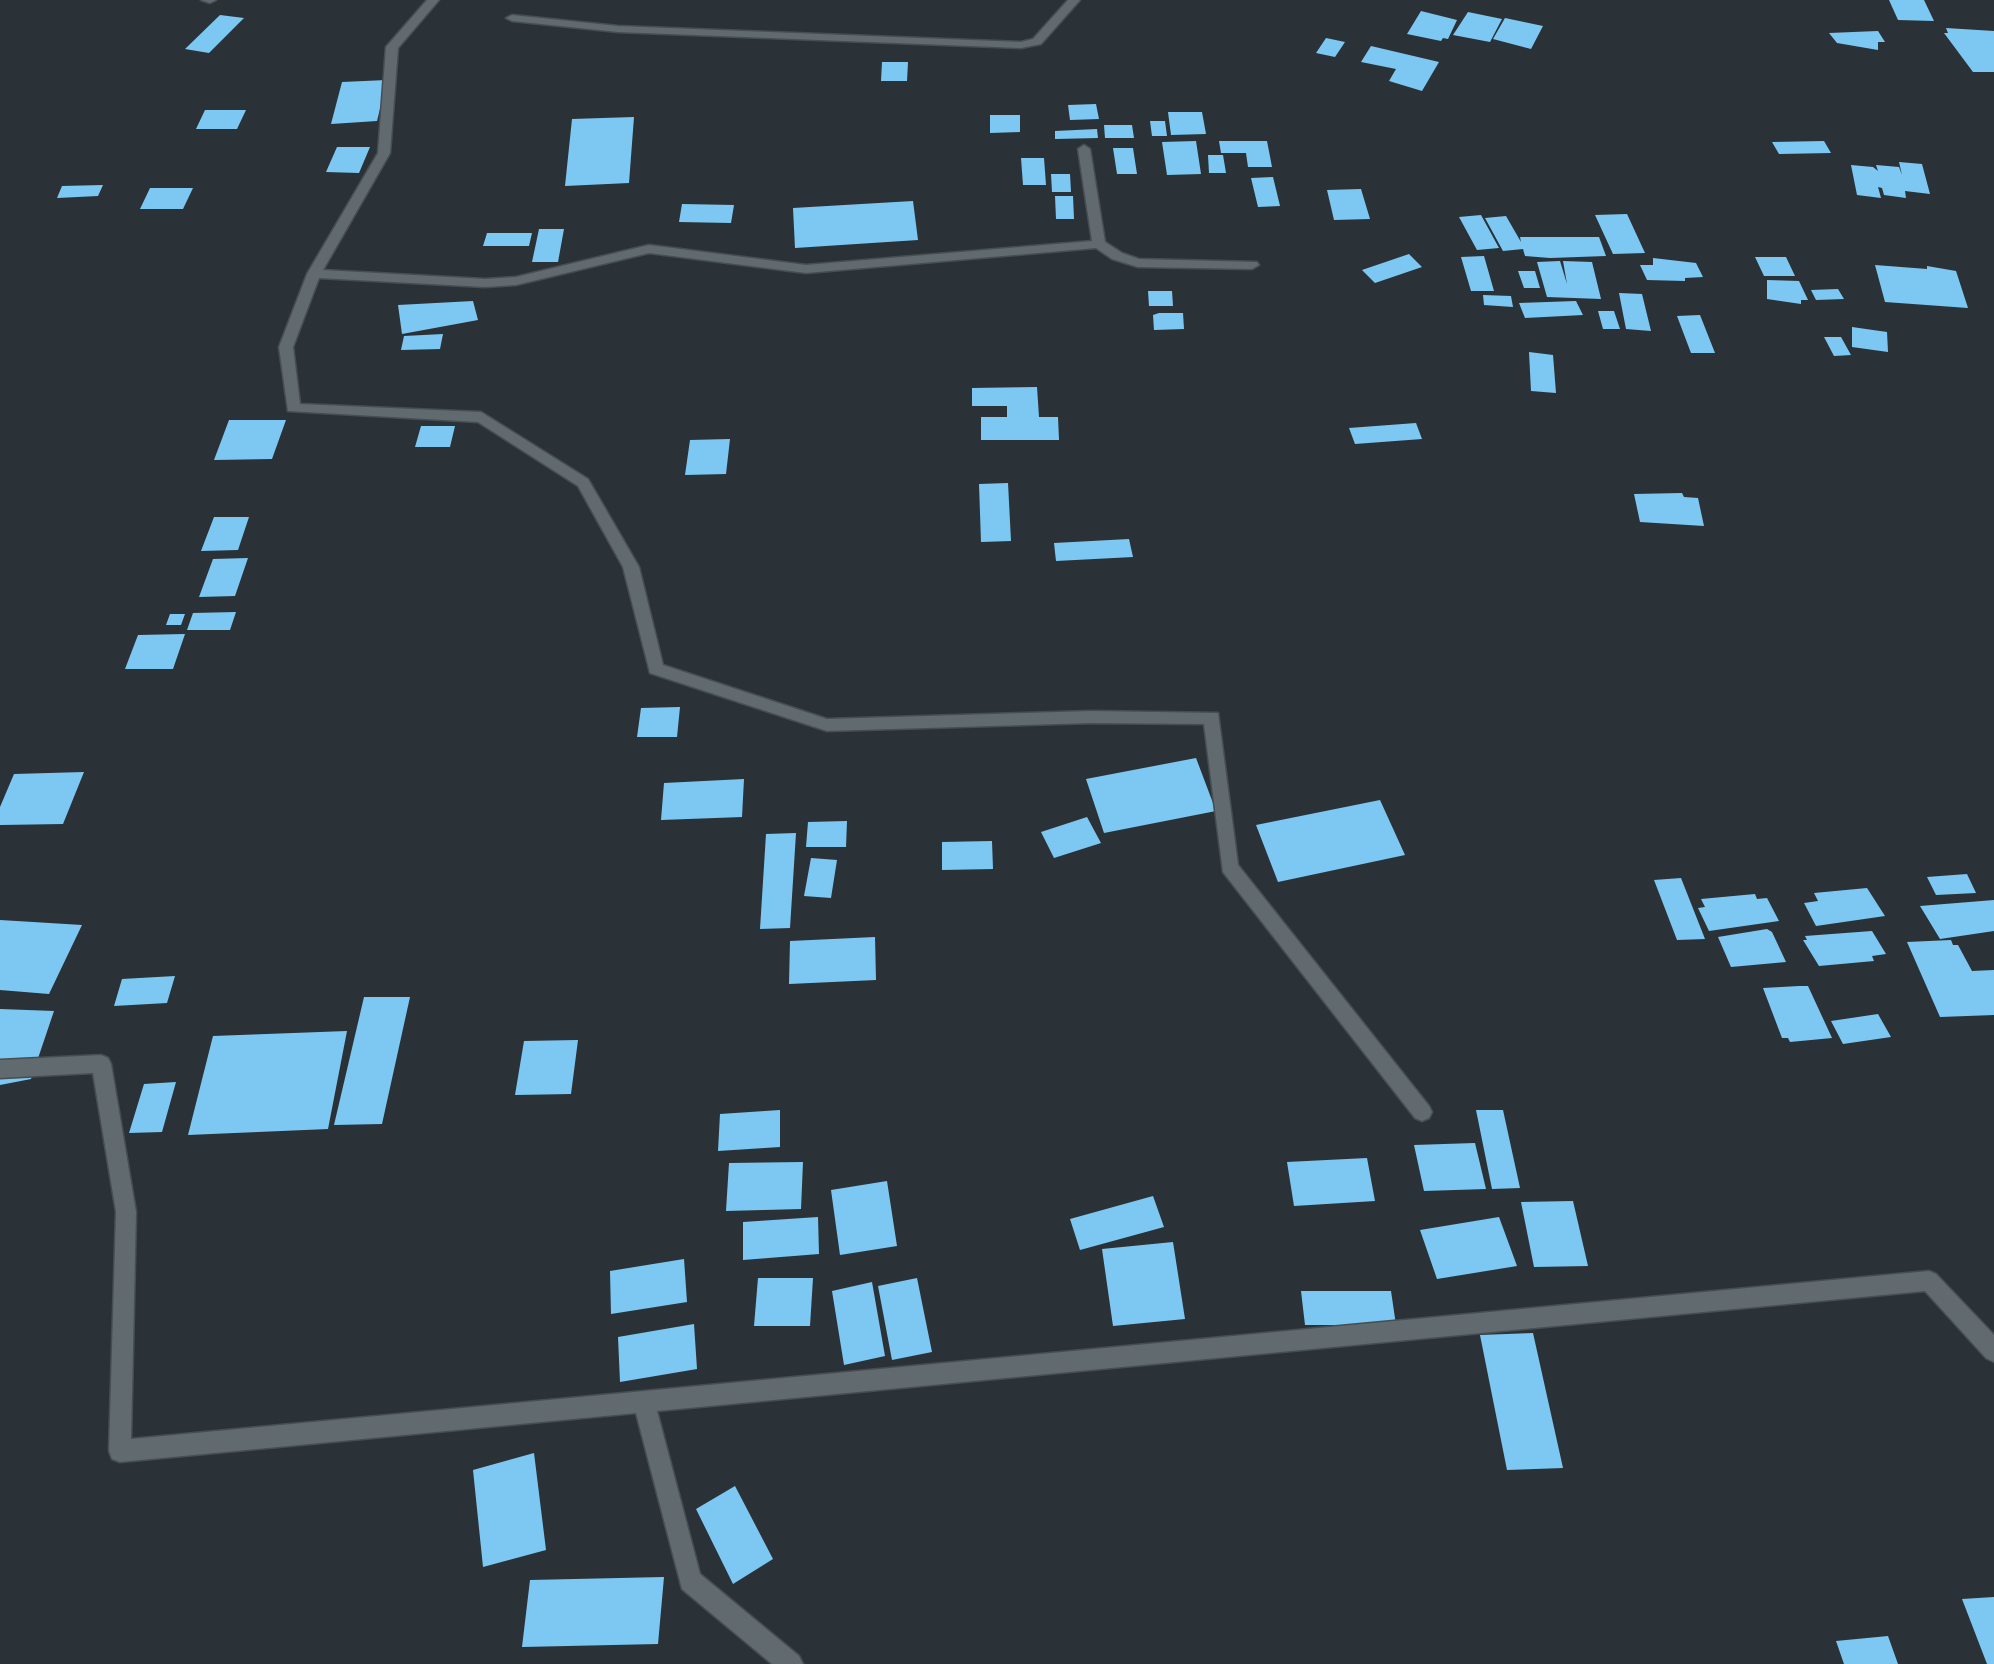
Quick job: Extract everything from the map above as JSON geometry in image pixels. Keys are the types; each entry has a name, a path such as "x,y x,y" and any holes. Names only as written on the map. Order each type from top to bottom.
{"street":[{"path":"433,0 392,47 384,153 314,274 286,348 293,408 481,417 583,483 631,567 656,668 827,725 1091,717 1212,718 1229,867 1422,1112"},
{"path":"512,18 618,29 1021,45 1037,42 1074,0"},
{"path":"1084,149 1098,244"},
{"path":"314,274 495,282 516,281 649,249 806,269 1098,244 1117,256 1138,263 1252,265"},
{"path":"0,1069 101,1064 126,1212 120,1451 1929,1282 1994,1351"},
{"path":"644,1402 690,1581 791,1664"}],"building":[{"path":"1889,0 1924,0 1934,21 1898,20"},
{"path":"1421,11 1457,20 1448,39 1443,38 1441,41 1407,34"},
{"path":"1468,12 1502,19 1490,42 1453,35"},
{"path":"220,15 244,18 209,53 185,49"},
{"path":"1505,18 1543,26 1531,49 1493,39"},
{"path":"1946,28 1994,31 1994,72 1973,72 1944,33 1948,33"},
{"path":"1878,31 1885,42 1878,42 1878,50 1837,43 1829,33"},
{"path":"1326,38 1345,42 1335,57 1316,53"},
{"path":"1371,46 1439,62 1422,91 1389,81 1396,69 1361,62"},
{"path":"882,62 908,62 907,81 881,81"},
{"path":"387,80 377,121 331,124 342,82"},
{"path":"1096,104 1099,119 1070,120 1068,105"},
{"path":"205,110 246,110 237,129 196,129"},
{"path":"1168,112 1202,112 1206,134 1171,135"},
{"path":"990,115 1020,115 1020,132 990,133"},
{"path":"634,117 629,183 565,186 572,119"},
{"path":"1150,121 1165,121 1167,136 1152,136"},
{"path":"1104,125 1132,125 1134,138 1105,138"},
{"path":"1097,129 1098,138 1055,139 1055,131"},
{"path":"1196,141 1201,174 1167,175 1162,142"},
{"path":"1219,141 1267,141 1272,167 1248,167 1246,153 1221,153"},
{"path":"1824,141 1831,153 1779,154 1772,142"},
{"path":"337,147 370,147 359,173 326,172"},
{"path":"1113,148 1133,148 1137,174 1117,174"},
{"path":"1208,155 1223,155 1226,173 1209,173"},
{"path":"1021,158 1044,158 1046,185 1023,185"},
{"path":"1899,162 1922,164 1930,194 1905,191 1906,198 1884,195 1882,188 1878,187 1881,198 1857,195 1851,165 1873,167 1878,171 1876,165 1899,167 1902,175"},
{"path":"1051,174 1070,174 1071,192 1052,192"},
{"path":"1273,177 1280,206 1258,207 1251,178"},
{"path":"103,185 98,196 57,198 62,186"},
{"path":"150,188 193,188 183,209 140,209"},
{"path":"1361,189 1370,219 1334,220 1327,190"},
{"path":"1055,196 1073,196 1074,219 1056,219"},
{"path":"913,201 918,240 795,248 793,208"},
{"path":"682,204 734,205 731,223 679,222"},
{"path":"1627,214 1645,253 1613,254 1595,215"},
{"path":"1481,215 1499,248 1477,250 1459,217"},
{"path":"1506,216 1521,242 1520,237 1599,237 1606,256 1550,258 1525,256 1523,249 1503,251 1485,218"},
{"path":"539,229 564,229 558,262 532,262"},
{"path":"487,233 532,233 529,246 483,246"},
{"path":"1409,254 1422,267 1375,283 1362,270"},
{"path":"1484,256 1494,291 1471,291 1461,257"},
{"path":"1755,257 1786,257 1795,276 1764,276"},
{"path":"1653,258 1696,263 1703,277 1685,278 1685,281 1647,280 1640,265 1653,265"},
{"path":"1560,261 1567,284 1563,261 1592,262 1601,299 1547,297 1537,262"},
{"path":"1875,265 1927,269 1927,266 1956,271 1968,308 1885,302"},
{"path":"1518,271 1535,271 1540,288 1524,288"},
{"path":"1767,280 1799,281 1808,300 1801,300 1801,304 1767,299"},
{"path":"1838,289 1844,299 1816,300 1811,290"},
{"path":"1148,291 1172,291 1173,306 1149,306"},
{"path":"1619,293 1642,294 1651,331 1626,329"},
{"path":"1483,295 1511,296 1513,307 1484,305"},
{"path":"473,301 478,320 402,334 398,305"},
{"path":"1576,301 1583,315 1525,318 1519,303"},
{"path":"1598,311 1614,311 1620,329 1603,329"},
{"path":"1183,313 1184,329 1154,330 1153,315"},
{"path":"1700,315 1715,353 1691,353 1677,316"},
{"path":"1852,327 1887,332 1888,352 1852,347"},
{"path":"443,334 440,349 401,350 404,336"},
{"path":"1824,337 1841,337 1851,355 1834,356"},
{"path":"1529,352 1553,355 1556,393 1531,391"},
{"path":"1037,387 1039,417 1058,417 1059,440 981,440 981,417 1007,417 1007,406 972,406 972,388"},
{"path":"229,420 286,420 272,459 214,460"},
{"path":"1416,423 1422,439 1355,444 1349,428"},
{"path":"421,426 455,426 450,447 415,447"},
{"path":"730,439 726,474 685,475 690,440"},
{"path":"1008,483 1011,541 981,542 979,484"},
{"path":"1682,493 1684,497 1698,498 1704,526 1640,522 1634,494"},
{"path":"214,517 249,517 238,550 201,551"},
{"path":"1129,539 1133,557 1056,561 1054,543"},
{"path":"248,558 235,596 199,597 213,559"},
{"path":"236,612 230,630 187,630 193,613"},
{"path":"170,614 185,614 181,625 166,625"},
{"path":"185,634 173,669 125,669 138,635"},
{"path":"680,707 677,737 637,737 641,708"},
{"path":"1196,758 1216,811 1104,833 1086,779"},
{"path":"84,772 63,824 0,825 0,807 14,774"},
{"path":"744,779 742,817 661,820 664,783"},
{"path":"1380,800 1405,855 1278,882 1256,825"},
{"path":"1087,817 1101,843 1054,858 1041,832"},
{"path":"847,821 846,847 806,847 808,822"},
{"path":"796,833 790,928 760,929 766,834"},
{"path":"992,841 993,869 942,870 942,842"},
{"path":"811,858 837,860 831,898 804,896"},
{"path":"1967,874 1976,893 1936,895 1927,877"},
{"path":"1681,878 1705,939 1677,940 1654,880"},
{"path":"1867,888 1885,916 1816,926 1804,903 1818,901 1814,893"},
{"path":"1755,894 1757,899 1767,898 1779,921 1709,931 1698,908 1705,907 1701,899"},
{"path":"1994,900 1994,931 1940,939 1920,906"},
{"path":"0,920 82,925 49,994 0,990"},
{"path":"1767,929 1772,932 1786,962 1731,967 1718,937"},
{"path":"1872,931 1886,954 1872,956 1874,961 1819,966 1803,940 1807,940 1805,936"},
{"path":"875,937 876,980 789,984 790,941"},
{"path":"1951,940 1953,945 1958,945 1972,971 1994,970 1994,1015 1940,1017 1907,942"},
{"path":"175,976 167,1003 114,1006 122,979"},
{"path":"1808,986 1832,1038 1790,1042 1788,1038 1782,1038 1763,988"},
{"path":"364,997 410,997 382,1124 334,1125"},
{"path":"0,1009 54,1011 31,1079 0,1085"},
{"path":"1878,1014 1891,1037 1843,1044 1831,1021"},
{"path":"347,1031 328,1129 188,1135 213,1036"},
{"path":"578,1040 571,1094 515,1095 524,1041"},
{"path":"176,1082 162,1132 129,1133 144,1084"},
{"path":"780,1110 780,1147 718,1151 720,1114"},
{"path":"1476,1110 1503,1110 1520,1188 1492,1189"},
{"path":"1475,1143 1486,1189 1424,1191 1414,1145"},
{"path":"1367,1158 1375,1201 1294,1206 1287,1162"},
{"path":"803,1162 801,1209 726,1211 729,1163"},
{"path":"887,1181 897,1246 840,1255 831,1190"},
{"path":"1153,1196 1164,1227 1080,1250 1070,1219"},
{"path":"1573,1201 1588,1266 1534,1267 1521,1202"},
{"path":"818,1217 819,1254 743,1260 743,1222"},
{"path":"1499,1217 1517,1266 1437,1279 1420,1230"},
{"path":"1173,1242 1185,1319 1113,1326 1102,1249"},
{"path":"684,1259 687,1302 611,1314 610,1271"},
{"path":"758,1278 813,1278 810,1326 754,1326"},
{"path":"917,1278 932,1352 892,1360 878,1286"},
{"path":"872,1282 885,1356 844,1365 832,1291"},
{"path":"1301,1291 1391,1291 1396,1325 1305,1325"},
{"path":"694,1324 697,1369 620,1382 618,1337"},
{"path":"1533,1333 1563,1468 1507,1470 1480,1335"},
{"path":"534,1453 546,1550 483,1567 473,1470"},
{"path":"735,1486 773,1559 733,1584 696,1509"},
{"path":"664,1577 658,1644 522,1647 530,1580"},
{"path":"1994,1597 1994,1664 1987,1664 1962,1599"},
{"path":"1888,1636 1898,1664 1844,1664 1836,1641"}]}
